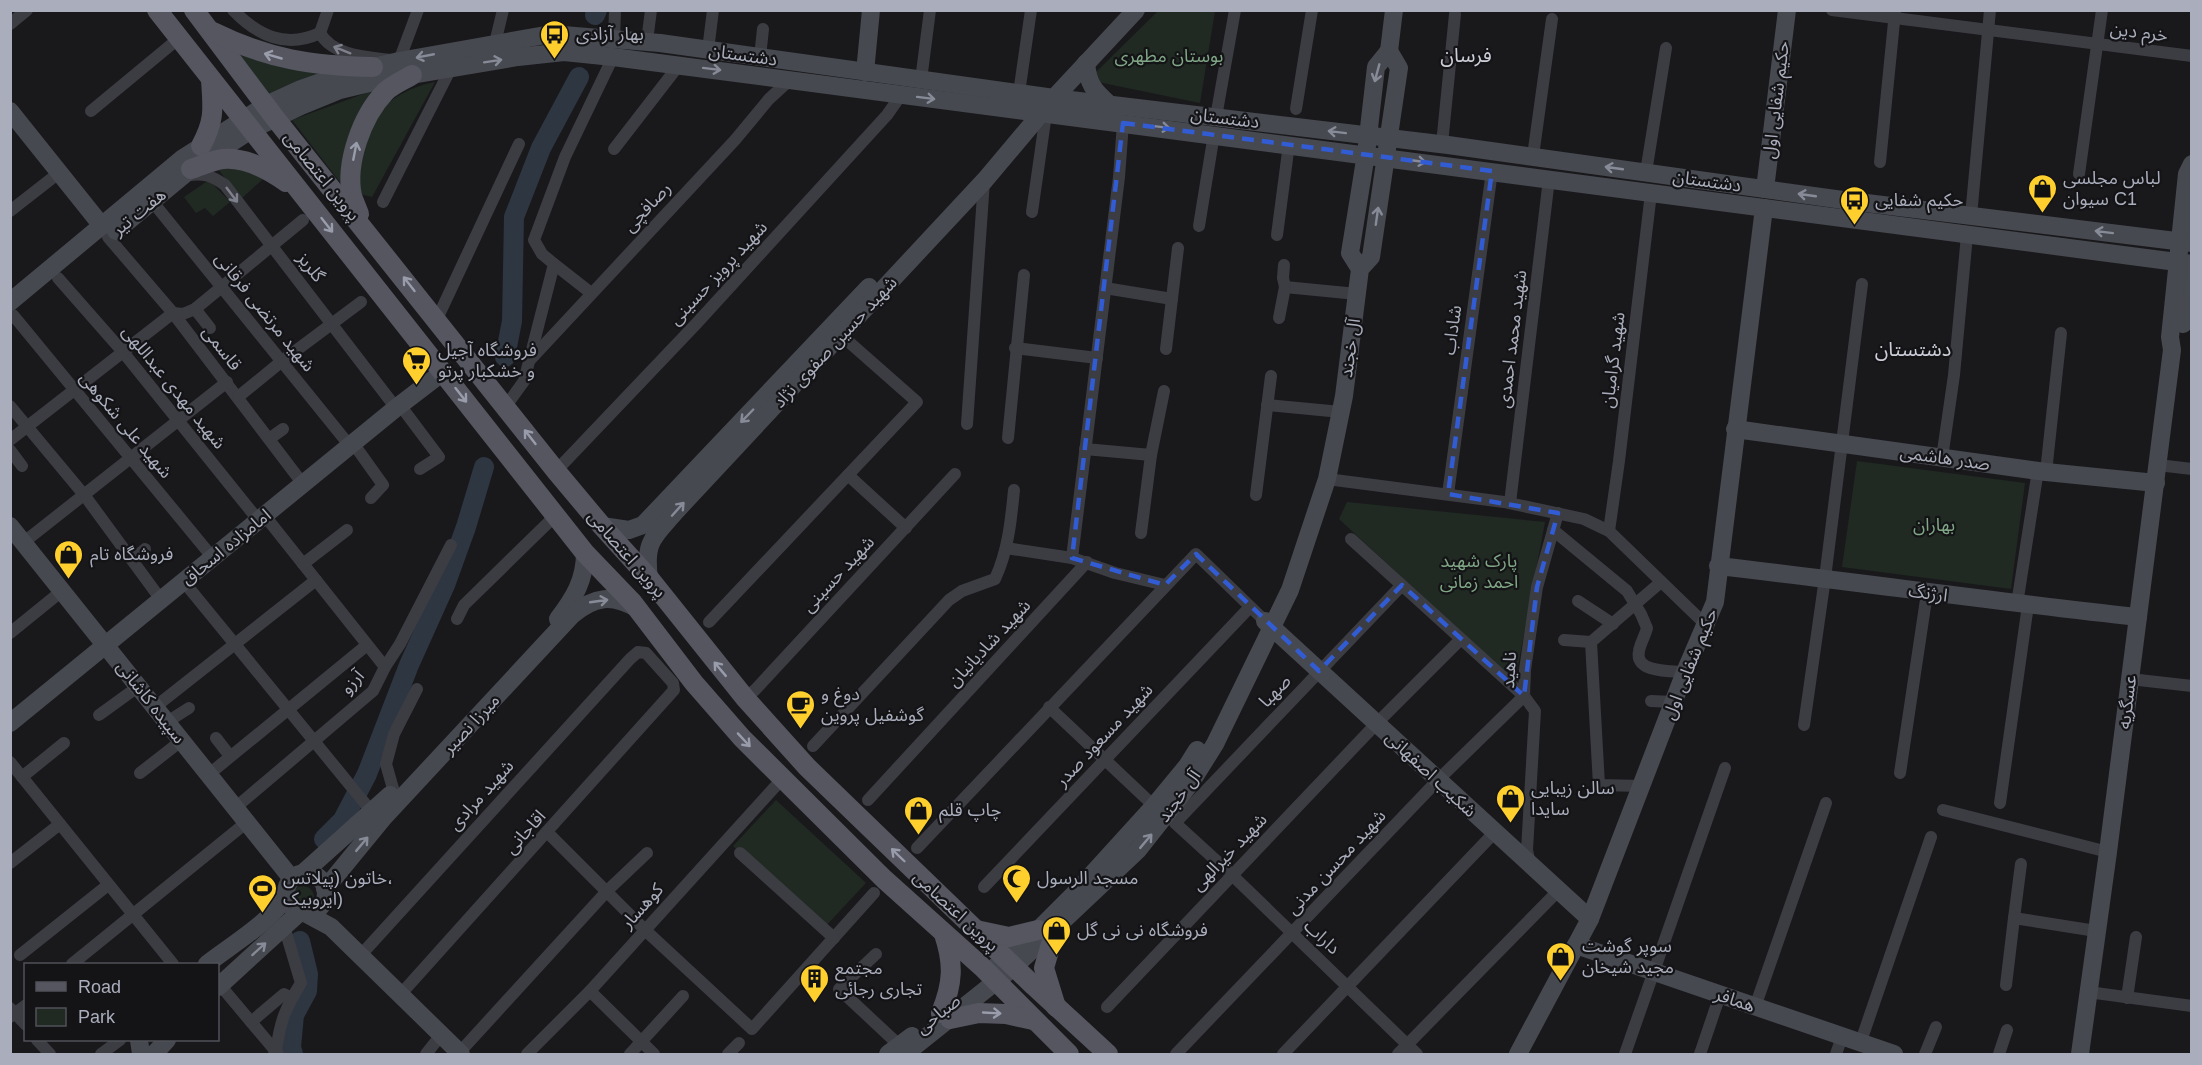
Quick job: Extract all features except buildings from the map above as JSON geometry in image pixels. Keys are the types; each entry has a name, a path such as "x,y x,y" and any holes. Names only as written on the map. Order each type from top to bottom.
{"main road":[{"name":"پروین اعتصامی","path":"157,10 585,553 638,609 701,691 742,738 884,879 992,978 1069,1054"},
{"name":"پروین اعتصامی","path":"204,19 271,112 556,471 649,578 745,698 807,767 1056,1007 1108,1054"},
{"path":"204,19 244,48 279,58 332,67 372,68"},
{"path":"364,228 352,195 352,164 357,137 369,113 406,68"},
{"path":"201,146 211,128 213,109 211,80"},
{"path":"183,170 224,159 250,163 271,171 302,193"},
{"path":"976,929 1009,937 1046,930 1044,968 1056,1007"},
{"path":"943,932 951,955 946,1016 979,1013 1005,1014 1034,1020"}],"street":[{"path":"10,24 27,10"},
{"path":"233,10 247,24 262,33 283,40 306,39 320,33 328,10"},
{"path":"320,33 325,42 343,52 406,68 418,10"},
{"path":"495,43 503,10"},
{"path":"591,293 542,254 534,240 565,157 613,49 615,10"},
{"path":"647,41 651,10"},
{"path":"708,50 713,10"},
{"path":"865,72 871,10"},
{"path":"921,80 930,10"},
{"path":"1019,93 1031,10"},
{"name":"شهید حسین صفوی نژاد","path":"1043,106 1120,10"},
{"name":"شهید حسین صفوی نژاد","path":"648,532 901,254 1136,10"},
{"path":"1198,226 1235,10"},
{"path":"1296,109 1312,10"},
{"name":"آل خجند","path":"1360,269 1350,253 1366,154 1376,67 1389,51 1394,10"},
{"name":"حکیم شفایی اول","path":"1765,189 1787,10"},
{"name":"خرم دین","path":"1832,10 1895,15 1988,31 2192,56"},
{"path":"1971,216 1990,10"},
{"path":"2079,174 2102,10"},
{"path":"1443,144 1455,14"},
{"path":"1880,162 1895,15"},
{"path":"1533,156 1552,19"},
{"path":"760,57 763,29"},
{"name":"دشتستان","path":"345,82 406,68 495,43 551,34 565,44"},
{"path":"91,111 178,39"},
{"name":"دشتستان","path":"613,49 647,41 760,57 793,71 902,95 1043,106 1109,104 1289,144 2187,263"},
{"name":"دشتستان","path":"271,112 345,82 372,68 451,68 518,57 565,44 613,49 679,65 865,72 1019,93 1043,106 1124,123 1367,135 1971,216 2186,242"},
{"path":"1646,172 1666,48"},
{"name":"آل خجند","path":"1046,930 1187,766 1290,590 1327,479 1341,412 1360,269 1371,257 1400,69 1389,51"},
{"path":"1086,63 1087,79 1096,93 1109,104"},
{"path":"614,149 679,65"},
{"path":"383,202 451,68"},
{"name":"رصافچی","path":"530,360 735,140 793,71"},
{"name":"شهید پرویز حسینی","path":"556,471 696,324 887,115 902,95"},
{"path":"1032,212 1043,106"},
{"name":"هفت تیر","path":"11,312 58,278 105,232 152,201 183,170 201,146 271,112"},
{"path":"13,119 60,172 105,232"},
{"path":"1072,558 1124,123"},
{"name":"هفت تیر","path":"11,312 105,232 183,170 247,125"},
{"path":"437,319 519,144"},
{"path":"1277,235 1289,144"},
{"name":"شهید حسین صفوی نژاد","path":"648,532 677,510 841,336 984,180 994,160"},
{"path":"1571,182 1574,162"},
{"name":"عسگریه","path":"2080,1054 2157,474 2172,350 2170,338 2184,295 2187,263 2184,200 2187,174 2192,164"},
{"name":"گلریز","path":"183,170 212,176 225,185 439,457 420,469"},
{"name":"شاداب","path":"1448,494 1492,171"},
{"path":"10,211 60,172"},
{"name":"شهید محمد احمدی","path":"1510,503 1549,179"},
{"path":"967,424 984,180"},
{"name":"شهید گرامیان","path":"1609,531 1620,460 1652,193"},
{"path":"2147,237 2168,228 2184,200"},
{"name":"شهید مرتضی فرقانی","path":"152,201 383,485 370,498"},
{"name":"حکیم شفایی اول","path":"1518,1054 1590,919 1685,672 1715,602 1764,208"},
{"path":"10,440 173,313 183,314 195,309 303,220"},
{"name":"قاسمی","path":"105,232 173,313 303,484"},
{"path":"1942,458 1954,375 1967,235"},
{"path":"1166,349 1178,248"},
{"path":"2142,257 2184,295"},
{"path":"506,406 524,381 554,264"},
{"path":"1279,318 1285,287 1284,265"},
{"path":"1008,438 1015,348 1024,275"},
{"name":"شهید مهدی عبداللهی","path":"58,278 303,564 385,667"},
{"path":"1804,724 1862,284"},
{"path":"1285,287 1357,294"},
{"path":"1105,288 1172,299"},
{"path":"238,398 282,361 361,302"},
{"path":"195,309 210,327"},
{"name":"شهید علی شکوهی","path":"11,312 213,558"},
{"path":"2000,803 2022,604 2061,333"},
{"path":"709,622 917,402 841,336"},
{"path":"1015,348 1097,358"},
{"name":"امامزاده اسحاق","path":"10,723 162,601 351,444 443,372"},
{"path":"1256,495 1271,376"},
{"path":"15,533 85,496 227,382"},
{"path":"1141,533 1151,455 1164,391"},
{"path":"1267,405 1341,412"},
{"path":"10,406 85,496 162,601"},
{"path":"269,439 283,429"},
{"name":"صدر هاشمی","path":"1735,429 2042,471 2157,474"},
{"path":"1085,449 1151,455"},
{"path":"10,450 22,466"},
{"path":"2157,474 2192,469"},
{"name":"شهید حسینی","path":"745,698 755,690 955,474"},
{"path":"848,475 906,528"},
{"path":"1327,479 1510,503 1584,519 1609,531 1705,624"},
{"path":"813,746 949,600 963,591 995,579 1003,563 1014,490"},
{"name":"ناهید","path":"1530,865 1527,850 1535,711 1524,696 1525,670 1537,587 1558,513"},
{"path":"457,619 464,605 556,515"},
{"path":"602,526 648,532 649,578"},
{"path":"303,564 347,530"},
{"path":"1553,530 1627,591 1647,628 1638,654 1640,662 1647,669 1685,672"},
{"name":"سپیده کاشانی","path":"15,533 107,645 294,883"},
{"path":"1351,539 1524,696"},
{"name":"آرزو","path":"235,808 373,691 451,545"},
{"path":"1006,548 1072,558 1115,573 1165,585"},
{"path":"132,560 145,549"},
{"name":"میرزا نصیر","path":"208,963 281,905 294,883 379,811 569,612 582,578 585,553"},
{"path":"917,848 1196,554 1269,625"},
{"name":"شهید شادیانیان","path":"868,800 1087,562"},
{"name":"ارژنگ","path":"1718,566 2138,617"},
{"path":"155,707 316,580"},
{"path":"184,582 349,783 379,811"},
{"path":"1564,640 1591,642 1661,582"},
{"name":"صهبا","path":"1175,823 1402,585"},
{"path":"10,633 63,590"},
{"path":"1900,773 1927,593"},
{"name":"میرزا نصیر","path":"325,894 394,792 569,612 597,600 622,600 638,609"},
{"path":"1578,601 1613,624"},
{"name":"شهید مسعود صدر","path":"984,887 1250,607"},
{"name":"آل خجند","path":"992,978 1138,850 1190,784 1215,744 1269,625"},
{"name":"شکیب اصفهانی","path":"1269,625 1590,919"},
{"name":"شهید خیرالهی","path":"1107,1007 1377,723 1461,639"},
{"path":"1591,642 1599,785 1642,786"},
{"path":"208,775 367,645"},
{"name":"اقاجانی","path":"400,995 548,833 674,690 673,683 646,654 638,652 630,659"},
{"name":"شهید مرادی","path":"360,956 630,659"},
{"path":"2130,679 2192,686"},
{"path":"99,716 139,686"},
{"path":"394,792 386,764 394,734 417,689"},
{"name":"شهید محسن مدنی","path":"1176,1054 1438,780 1524,696"},
{"path":"1651,701 1674,702"},
{"path":"1049,707 1154,806"},
{"path":"167,722 189,708"},
{"path":"216,738 230,756"},
{"path":"140,773 181,741"},
{"path":"22,777 64,743"},
{"path":"10,762 172,963"},
{"path":"1624,1054 1725,768"},
{"name":"کوهسار","path":"527,1054 590,991 782,779"},
{"path":"1755,1007 1826,803"},
{"path":"1943,810 2108,852"},
{"path":"73,963 247,822"},
{"name":"داراب","path":"1175,823 1348,986 1403,1050 1417,1054"},
{"path":"10,863 60,824"},
{"path":"1283,1054 1495,832"},
{"path":"548,833 608,890 645,930 752,1029 874,893"},
{"path":"1860,1044 1931,837"},
{"path":"331,927 325,894 317,877 294,883 291,906 331,927 460,1054 608,890 647,853"},
{"path":"740,853 834,938"},
{"path":"2006,985 2020,864"},
{"path":"20,955 108,885"},
{"path":"1403,1050 1559,890"},
{"path":"276,1054 219,986 285,926 303,912 319,908 325,894"},
{"path":"2014,918 2096,931"},
{"path":"276,1054 279,1024 301,983 285,926"},
{"path":"2127,998 2136,937"},
{"name":"همافر","path":"1576,945 1755,1007 1839,1046 1860,1044 1894,1054"},
{"path":"876,954 839,989 897,1052"},
{"name":"صباحی","path":"897,1052 992,978"},
{"path":"590,991 654,1054"},
{"path":"2088,992 2192,1006"},
{"path":"250,1022 284,994 292,998"},
{"path":"1700,1054 1720,995"},
{"path":"630,1054 683,996"},
{"path":"12,1013 24,1023"},
{"path":"1925,1054 1936,1027"},
{"path":"2000,1054 2007,1030"},
{"path":"426,1054 441,1035"},
{"path":"39,1041 50,1054"},
{"path":"100,1054 119,1041"},
{"path":"154,1054 166,1041"},
{"path":"728,1054 739,1042"}],"highlighted area":[{"path":"1123,123 1492,171 1448,494 1558,513 1537,587 1524,696 1402,585 1319,671 1196,554 1165,585 1072,558"}],"green space":[{"name":"بوستان مطهری","path":"1158,11 1215,11 1200,103 1088,80"},
{"path":"235,50 330,73 272,97"},
{"path":"435,82 372,197 360,194 361,154 373,121 397,97 414,88"},
{"path":"377,89 343,186 292,120"},
{"path":"239,168 264,178 241,199 218,169"},
{"path":"209,180 230,202 213,216 205,208 196,213 184,197"},
{"name":"بهاران","path":"1857,461 2025,483 2011,589 1842,567"},
{"name":"پارک شهید احمد زمانی","path":"1347,502 1545,522 1515,682 1339,519"},
{"path":"776,800 866,883 823,929 733,846"},
{"path":"303,886 311,889 314,897 311,905 303,908 295,905 292,897 295,889"}],"waterway":[{"path":"595,15 597,10"},
{"path":"505,357 512,321 514,217 541,148 579,77"},
{"path":"324,839 343,820 367,774 409,665 445,585 484,467"},
{"path":"293,1054 291,1047 294,1015 307,991 308,974 300,941"}],"place":[{"name":"بهار آزادی","path":"555,60"},
{"name":"لباس مجلسی سیوان C1","path":"2042,214"},
{"name":"حکیم شفایی","path":"1854,226"},
{"name":"فروشگاه آجیل و خشکبار پرتو","path":"417,386"},
{"name":"فروشگاه تام","path":"69,580"},
{"name":"دوغ و گوشفیل پروین","path":"800,730"},
{"name":"سالن زیبایی سایدا","path":"1510,824"},
{"name":"چاپ قلم","path":"918,836"},
{"name":"مسجد الرسول","path":"1016,904"},
{"name":"خاتون (پیلاتس، ایروبیک)","path":"262,914"},
{"name":"فروشگاه نی نی گل","path":"1056,956"},
{"name":"سوپر گوشت مجید شیخان","path":"1561,982"},
{"name":"مجتمع تجاری رجائی","path":"814,1004"}],"district":[{"name":"فرسان","path":"1466,55"},
{"name":"دشتستان","path":"1913,349"}]}
